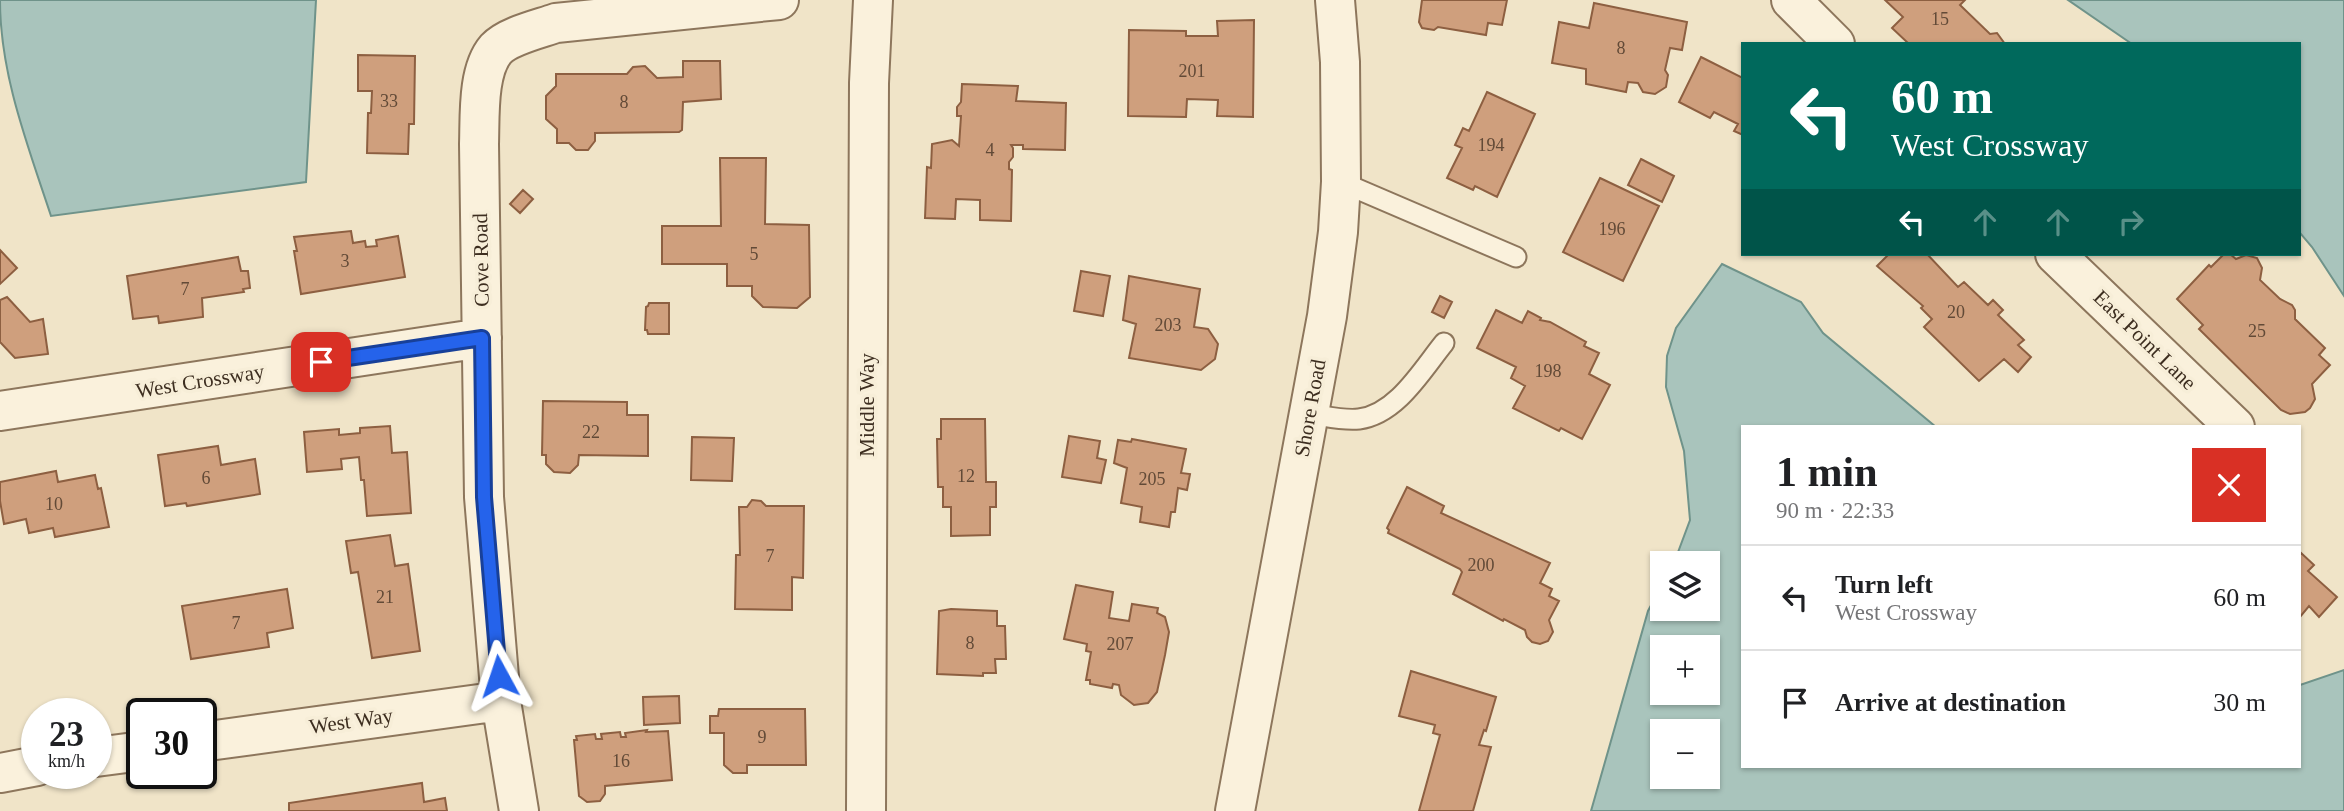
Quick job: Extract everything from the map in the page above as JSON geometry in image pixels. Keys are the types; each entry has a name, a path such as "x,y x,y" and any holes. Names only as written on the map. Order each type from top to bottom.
{"street":[{"name":"Cove Road","path":"519,811 501,701 484,497 479,144 482,89 489,61 498,47 522,34 556,23 779,0"},
{"name":"Middle Way","path":"866,811 869,96 873,0"},
{"name":"Shore Road","path":"1234,811 1327,316 1341,182 1340,62 1335,0"},
{"path":"1791,0 1833,42"},
{"name":"East Point Lane","path":"2057,256 2233,425"},
{"name":"West Crossway","path":"0,411 482,338"},
{"name":"West Way","path":"217,740 501,701"},
{"path":"0,773 21,769"}],"lane":[{"path":"1341,182 1516,257"},
{"path":"1309,414 1360,419 1384,410 1408,387 1444,343"}],"water":[{"path":"0,0 316,0 306,182 51,216 10,83 1,28"},
{"path":"2068,0 2344,0 2344,296 2301,234 2301,42 2129,42"},
{"path":"1722,264 1801,302 1823,333 1934,425 1741,425 1741,768 2301,768 2301,685 2344,670 2344,811 1591,811 1650,607 1650,621 1720,621 1720,551 1678,551 1690,520 1684,451 1666,387 1667,356 1676,328"}],"building":[{"path":"1422,0 1507,0 1502,25 1488,23 1486,35 1438,27 1434,30 1422,28 1419,22"},
{"path":"1885,0 1965,0 1960,5 1990,34 1997,33 2004,42 1907,42 1892,28 1903,17"},
{"path":"1594,3 1687,22 1682,50 1670,48 1665,70 1668,75 1666,87 1655,94 1643,92 1638,83 1628,82 1626,92 1586,84 1586,69 1552,63 1559,22 1589,28"},
{"path":"1254,20 1253,117 1217,116 1218,100 1187,99 1186,117 1128,116 1129,30 1186,31 1186,36 1218,36 1217,21"},
{"path":"358,55 415,56 414,124 409,124 408,154 367,153 368,113 371,113 372,91 358,91"},
{"path":"1701,57 1741,77 1741,134 1734,131 1738,124 1714,112 1710,118 1679,102"},
{"path":"683,61 720,61 721,99 683,102 682,130 679,132 595,133 595,141 588,150 576,150 569,143 557,143 557,129 546,119 546,96 556,86 556,74 627,74 633,67 645,66 657,78 683,77"},
{"path":"962,84 1018,86 1016,101 1066,103 1065,150 1023,149 1023,145 1011,145 1011,221 980,220 980,200 956,199 955,219 925,218 927,167 931,168 932,144 952,140 959,146 961,116 957,116 957,107 961,102"},
{"path":"1487,92 1535,114 1497,197 1475,186 1473,190 1447,178 1462,148 1455,145 1463,128 1469,131"},
{"path":"720,158 766,158 765,224 809,225 810,297 797,308 763,307 752,296 752,286 727,286 727,264 662,264 662,226 721,226"},
{"path":"1641,159 1674,176 1662,202 1628,185"},
{"path":"1600,178 1659,206 1623,281 1563,252"},
{"path":"523,190 533,199 520,213 510,204"},
{"path":"351,231 353,243 365,241 366,247 377,246 376,240 398,236 405,277 301,294 294,237"},
{"path":"0,250 17,268 0,284"},
{"path":"1887,256 1929,256 1958,287 1964,282 1988,305 1993,300 2003,310 1998,315 2024,340 2018,345 2031,357 2018,372 2004,359 1979,381 1924,327 1932,319 1921,308 1923,306 1877,266"},
{"path":"2222,256 2232,256 2236,259 2244,256 2257,258 2262,268 2260,280 2280,299 2292,305 2295,319 2325,348 2319,355 2330,365 2312,384 2315,399 2305,412 2290,414 2281,410 2199,329 2203,325 2177,299 2209,265 2211,267"},
{"path":"238,257 241,271 248,271 250,288 243,289 244,292 202,298 203,317 159,323 158,316 133,319 127,276"},
{"path":"1081,271 1110,276 1103,316 1074,311"},
{"path":"1129,276 1200,289 1194,327 1208,329 1218,344 1215,359 1201,370 1129,358 1136,324 1123,320"},
{"path":"1440,296 1452,302 1444,318 1432,312"},
{"path":"7,297 30,322 43,319 48,354 15,358 0,342 0,300"},
{"path":"649,303 669,303 669,334 648,334 645,330 646,307"},
{"path":"1496,310 1522,323 1528,311 1541,318 1540,320 1550,322 1586,342 1584,346 1599,353 1589,374 1610,385 1582,439 1561,428 1559,431 1513,408 1525,386 1511,378 1516,367 1477,348"},
{"path":"543,401 627,402 627,415 648,415 648,456 579,455 578,465 570,473 554,472 546,464 546,455 542,455"},
{"path":"941,419 985,419 986,482 996,482 996,507 990,507 990,535 951,536 951,507 943,507 943,487 938,487 937,439 941,439"},
{"path":"390,426 392,453 407,452 411,513 367,516 359,457 341,459 342,469 307,472 304,432 339,429 339,435 360,433 360,428"},
{"path":"1069,436 1100,441 1097,458 1106,460 1101,483 1062,477"},
{"path":"692,437 734,438 732,481 691,480"},
{"path":"1132,439 1186,449 1181,473 1190,474 1187,490 1178,488 1175,512 1171,512 1169,527 1140,522 1142,507 1121,503 1127,468 1114,463 1118,440 1131,442"},
{"path":"218,446 221,465 255,459 260,494 187,506 186,503 165,506 158,455"},
{"path":"56,471 58,482 95,475 98,489 101,488 109,527 55,537 53,528 29,533 26,519 4,524 0,482"},
{"path":"1407,487 1444,506 1441,513 1550,563 1540,583 1552,589 1549,596 1559,601 1549,620 1553,632 1548,641 1540,644 1532,642 1525,630 1453,594 1462,572 1460,569 1388,533 1387,528"},
{"path":"752,500 761,501 766,506 804,506 803,578 792,577 792,610 735,609 736,555 740,555 739,507 747,507"},
{"path":"390,535 395,566 408,564 420,651 372,658 358,572 351,573 346,541"},
{"path":"2301,553 2314,565 2308,571 2337,597 2319,617 2309,606 2301,616"},
{"path":"1076,585 1113,592 1109,618 1129,621 1132,604 1158,608 1157,613 1165,617 1169,632 1165,655 1157,692 1148,703 1134,705 1121,695 1119,685 1113,684 1112,688 1090,684 1090,680 1086,680 1091,652 1086,651 1087,644 1064,639"},
{"path":"287,589 293,628 267,633 269,647 191,659 182,606"},
{"path":"939,611 997,611 997,626 1005,626 1006,659 995,659 996,673 983,673 983,676 937,674"},
{"path":"1411,671 1496,697 1479,745 1491,747 1473,811 1419,811 1440,735 1433,733 1435,725 1399,716"},
{"path":"679,696 680,723 644,725 643,697"},
{"path":"719,709 805,709 806,765 747,765 747,773 733,773 724,765 724,733 710,733 710,716 718,716"},
{"path":"647,730 646,732 668,731 672,780 605,786 605,794 600,801 587,802 579,796 574,740 577,740 576,736 595,734 596,739 602,739 601,734 620,732 621,737 626,737 625,733"},
{"path":"422,783 424,802 445,798 447,811 289,811 289,803"}],"route":[{"path":"321,362 482,338 484,497 499,676"}]}
